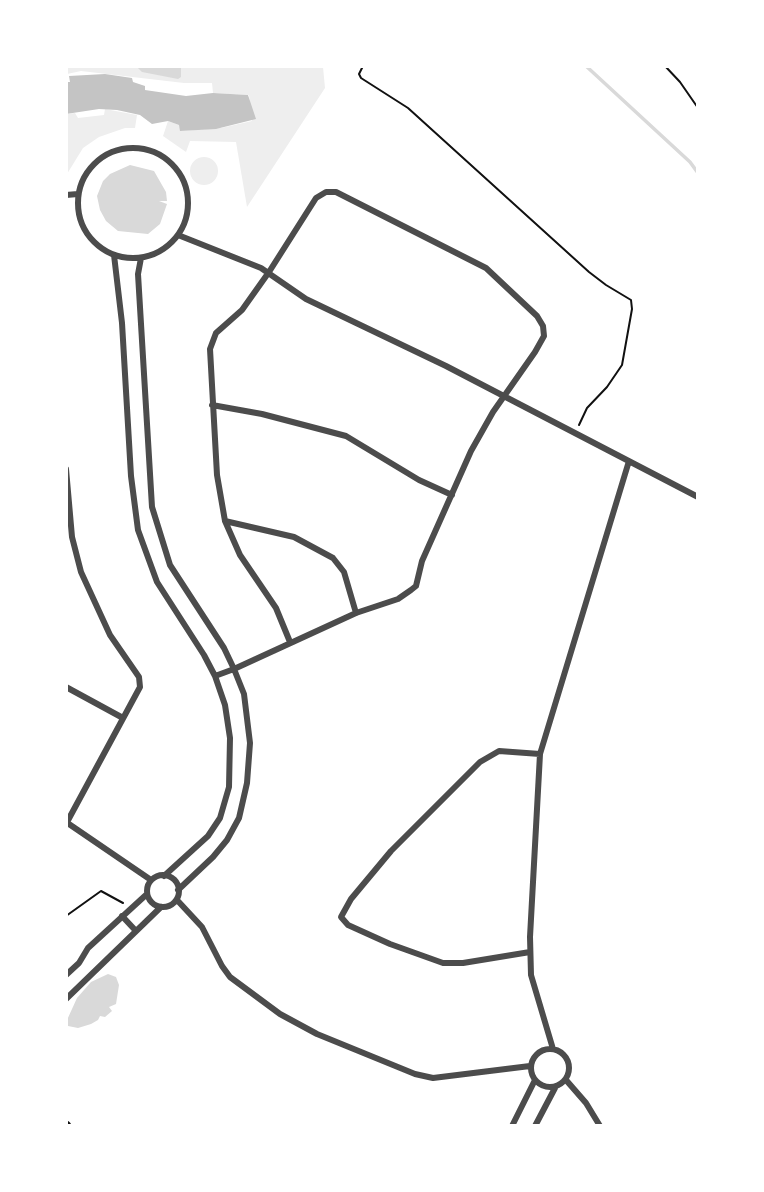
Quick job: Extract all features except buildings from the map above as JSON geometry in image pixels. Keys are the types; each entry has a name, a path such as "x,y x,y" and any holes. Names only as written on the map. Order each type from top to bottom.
{"street":[{"path":"134,147 153,151 170,162 183,178 188,197 187,217 178,235 168,246 156,253 141,258 114,255 103,249 86,231 78,207 78,194 85,176 97,160 114,150 134,147"},
{"path":"215,676 356,613 398,599 415,586 422,561 471,451 503,396 541,343 544,331 541,322 531,310 486,268 348,197 330,191 316,198 270,272 242,310 212,339 209,360 217,475 225,521 240,555 272,599 290,642"},
{"path":"66,195 78,194"},
{"path":"178,235 270,272 306,299 577,433 698,497"},
{"path":"114,255 122,323 131,476 138,530 160,586 215,676 225,705 230,738 229,787 225,806 208,836 164,876 151,880"},
{"path":"141,258 138,274 152,507 170,565 234,669 244,694 250,743 247,783 239,818 227,840 213,857 178,890"},
{"path":"212,405 262,414 346,436 419,480 452,495"},
{"path":"553,1049 533,986 530,952 540,754 629,461"},
{"path":"66,469 69,537 110,635 136,671 140,681 137,695 67,823 151,880"},
{"path":"225,521 294,537 332,558 344,572 356,613"},
{"path":"66,687 123,718"},
{"path":"530,952 463,963 443,963 390,944 348,925 341,917 351,899 391,851 480,762 499,751 540,754"},
{"path":"164,876 176,882 177,900 202,927 230,977 280,1014 317,1034 415,1074 433,1078 530,1066"},
{"path":"79,986 67,975 79,963 88,948 147,894 151,880"},
{"path":"147,894 152,903 161,907 167,907 177,900"},
{"path":"66,999 161,907"},
{"path":"122,916 136,931"},
{"path":"536,1125 555,1088 566,1080 569,1067 564,1055 547,1049 536,1055 530,1066 535,1080 542,1086 555,1088"},
{"path":"513,1124 535,1080"},
{"path":"566,1080 600,1125"}],"path":[{"path":"363,66 359,74 361,78 425,121 589,272 612,290 631,300 632,309 622,365 583,414 577,433"},
{"path":"665,66 698,108"},
{"path":"66,916 101,891 125,904 134,904"}],"shaded area":[{"path":"136,66 181,67 181,77 178,79 142,72"},
{"path":"66,67 323,67 325,88 247,207 236,142 190,141 186,152 163,136 168,121 179,125 181,131 221,128 252,121 249,95 213,93 212,83 184,83 81,71 67,74"},
{"path":"105,109 137,115 135,128 125,128 99,137 83,148 67,174 67,114 75,113 78,118 104,115"},
{"path":"204,157 214,161 218,171 214,181 204,185 194,181 190,171 194,161"},
{"path":"130,165 154,171 166,192 167,201 159,201 167,204 160,224 148,234 118,231 106,221 100,210 97,196 103,181 110,174"},
{"path":"108,974 116,977 119,985 116,1004 109,1007 112,1011 91,1024 78,1028 68,1026 67,1020 77,998 91,982"}],"waterway":[{"path":"586,66 690,162 698,173"}]}
